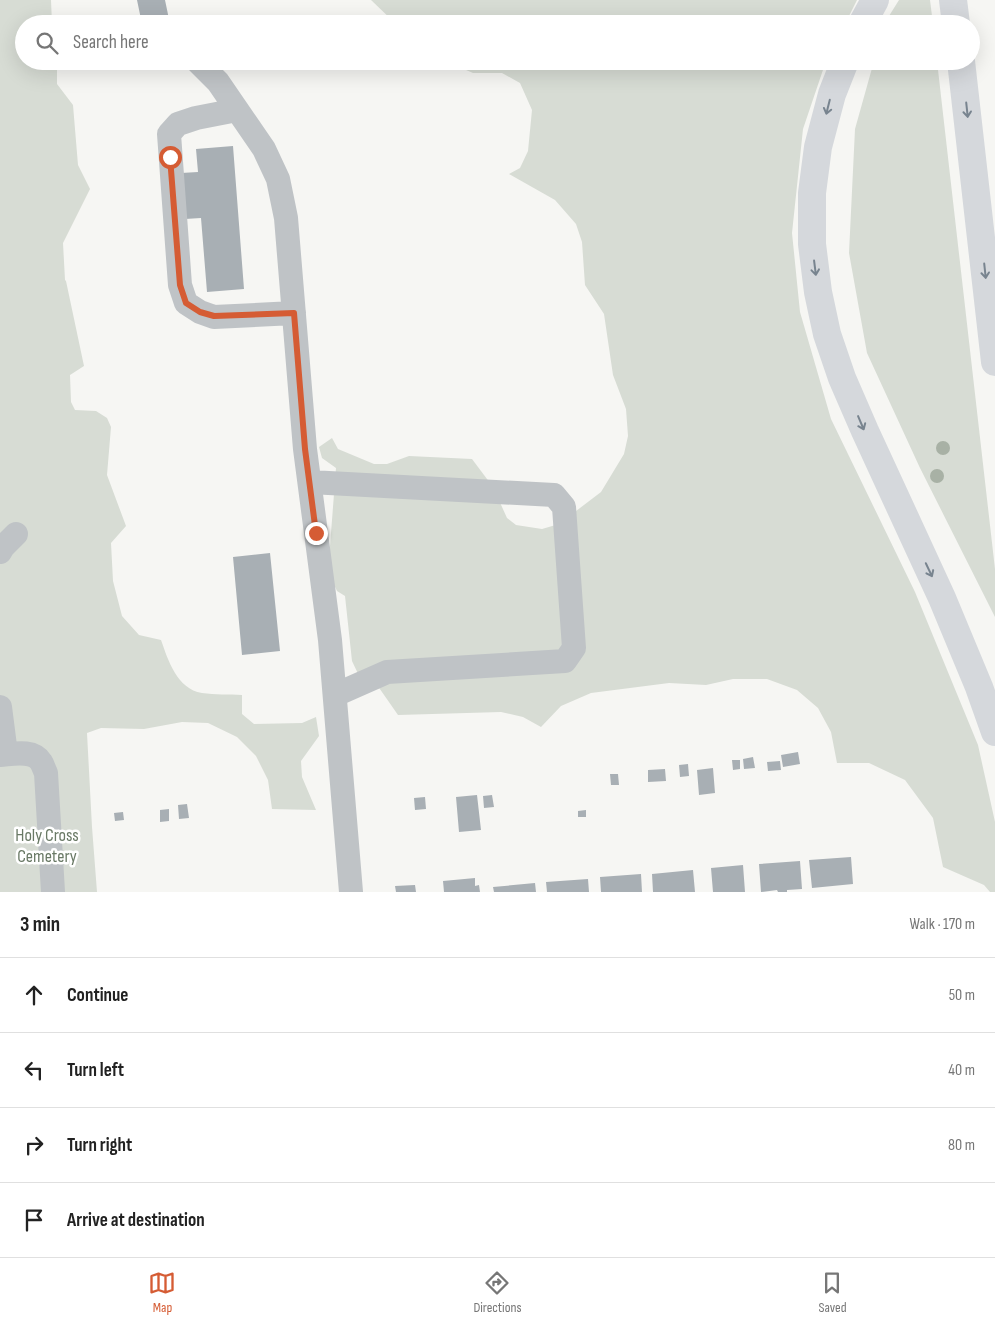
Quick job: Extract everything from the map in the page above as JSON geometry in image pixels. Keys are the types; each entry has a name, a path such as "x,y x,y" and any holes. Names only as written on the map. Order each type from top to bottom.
{"highway":[{"path":"867,15 875,0"},
{"path":"953,0 955,15"},
{"path":"841,70 832,94 820,138 812,193 812,244 823,317 842,378 942,598 979,687 995,732"},
{"path":"962,70 995,362"}],"street":[{"path":"207,70 218,82 264,149 278,179 286,218 305,449 330,640 351,892"},
{"path":"237,110 196,118 178,124 169,134 180,285 186,303 200,312 214,316 294,313"},
{"path":"310,482 554,495 564,507 574,648 566,660 387,672 335,695"},
{"path":"0,552 16,534"},
{"path":"0,707 3,754 33,754 41,761 46,773 53,892"}],"green space":[{"name":"Holy Cross Cemetery","path":"0,0 51,0 52,15 15,15 15,70 57,70 57,84 73,105 78,165 90,189 63,243 65,280 84,366 70,375 71,402 75,410 96,411 107,418 111,427 107,475 126,526 111,543 113,581 122,616 139,635 161,640 170,665 186,686 207,694 242,695 242,714 254,724 302,723 316,717 319,736 301,761 302,777 316,810 272,809 268,780 256,756 237,737 208,723 182,722 144,729 101,728 87,733 97,892 0,892"},
{"path":"371,0 857,0 850,15 387,15"},
{"path":"899,0 930,0 932,15 890,15"},
{"path":"466,70 823,70 803,129 792,233 800,312 831,419 915,592 978,745 995,822 995,892 990,892 984,885 943,867 933,818 905,780 869,763 837,763 831,732 818,708 797,690 767,679 733,679 706,685 669,683 591,693 561,706 541,727 523,717 501,712 398,715 375,682 361,680 352,661 345,596 337,591 328,572 336,468 322,458 319,447 332,438 338,449 374,464 387,464 409,456 472,459 493,487 507,518 516,525 542,529 559,524 601,492 624,454 628,436 626,409 613,375 604,314 585,285 582,242 576,224 555,200 509,174 520,168 528,151 532,110 520,83 502,73 473,73"},
{"path":"871,70 938,70 995,569 995,617 920,468 867,353 849,253 855,129"}],"building":[{"path":"137,0 165,0 168,15 140,15"},
{"path":"233,146 244,289 207,292 201,218 185,219 181,173 198,172 196,149"},
{"path":"270,553 280,651 242,655 233,557"},
{"path":"798,752 800,764 783,767 781,755"},
{"path":"753,757 755,768 744,769 743,759"},
{"path":"732,760 740,760 740,769 733,770"},
{"path":"780,761 781,770 768,771 767,762"},
{"path":"688,764 689,776 680,777 679,765"},
{"path":"713,768 715,793 699,795 697,770"},
{"path":"665,769 666,781 648,782 648,770"},
{"path":"610,774 618,774 619,785 611,785"},
{"path":"477,795 481,830 459,832 456,797"},
{"path":"492,795 494,807 484,808 483,796"},
{"path":"425,797 426,809 415,810 414,798"},
{"path":"187,804 189,818 179,819 178,805"},
{"path":"169,809 169,821 160,822 160,810"},
{"path":"586,810 586,817 578,817 578,811"},
{"path":"123,812 124,820 115,821 114,813"},
{"path":"851,857 853,884 812,888 809,860"},
{"path":"800,861 802,889 787,890 787,892 778,892 777,890 761,892 759,864"},
{"path":"743,865 745,892 713,892 711,868"},
{"path":"693,870 695,892 653,892 652,874"},
{"path":"641,874 642,892 601,892 600,877"},
{"path":"475,878 475,886 479,885 480,892 444,892 443,881"},
{"path":"588,879 589,892 547,892 546,882"},
{"path":"535,883 536,892 494,892 493,887"},
{"path":"415,885 416,892 396,892 395,886"}],"route":[{"path":"170,157 180,285 186,303 200,312 214,316 294,313 305,449 316,533"}]}
